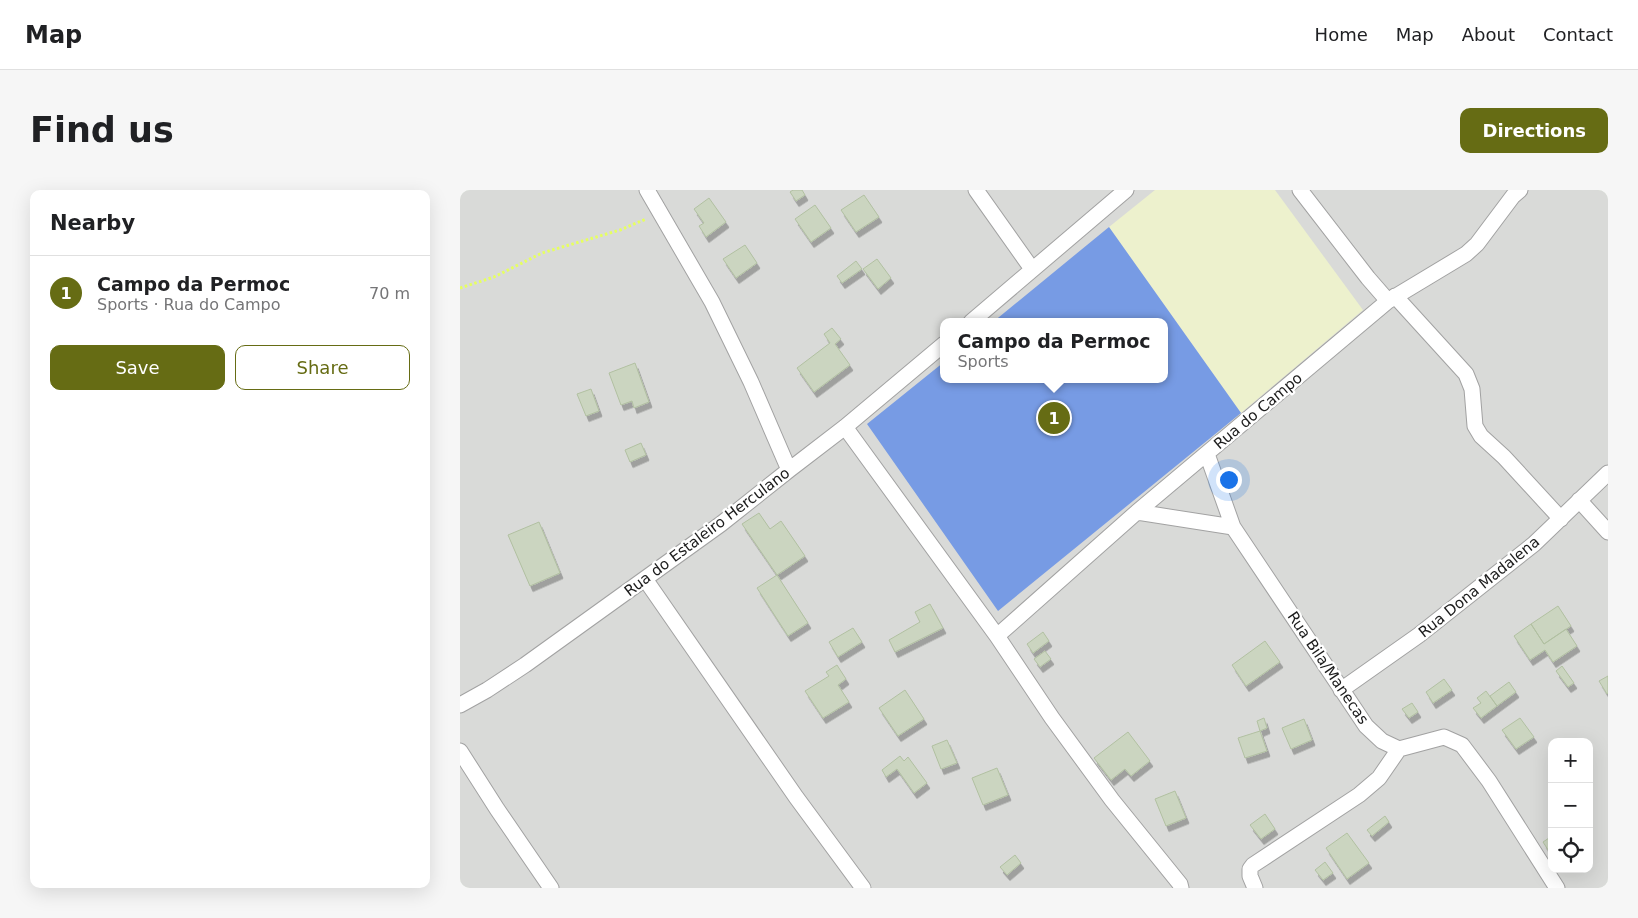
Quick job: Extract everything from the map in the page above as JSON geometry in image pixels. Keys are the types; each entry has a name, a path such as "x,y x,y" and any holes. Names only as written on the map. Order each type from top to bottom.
{"street":[{"path":"647,190 712,302 751,382 789,470"},
{"path":"976,190 1032,269"},
{"path":"976,318 1126,190"},
{"path":"1300,190 1368,278 1392,299 1466,374 1472,389 1475,426 1481,436 1504,457 1561,519"},
{"name":"Rua do Campo","path":"996,636 1136,512 1392,299 1466,254 1477,244 1513,196 1520,190"},
{"name":"Rua do Estaleiro Herculano","path":"460,705 487,690 524,665 721,524 845,427 940,347"},
{"path":"845,427 996,636 1052,718 1112,800 1180,884 1181,888"},
{"name":"Rua Bila/Manecas","path":"1207,454 1234,527 1366,726 1382,741 1399,749"},
{"name":"Rua Dona Madalena","path":"1341,690 1419,635 1534,544 1608,472"},
{"path":"1579,500 1608,532"},
{"path":"1136,512 1234,527"},
{"path":"645,579 796,796 863,888"},
{"path":"1255,888 1250,876 1250,869 1254,865 1359,795 1379,778 1399,749 1444,737 1462,745 1489,781 1558,888"},
{"path":"460,751 550,888"}],"path":[{"path":"460,288 494,277 542,252 620,230 660,213"}],"shaded area":[{"path":"460,190 1608,190 1608,888 460,888"},
{"path":"1155,190 1275,190 1363,310 1241,413 1109,227"},
{"path":"1109,227 1241,413 998,611 867,424 940,365 940,383 1168,383 1168,318 998,318"}],"building":[{"path":"802,190 805,195 796,201 790,192"},
{"path":"864,195 879,217 856,232 841,210"},
{"path":"709,198 726,222 706,237 699,226 704,223 694,209"},
{"path":"815,205 831,228 811,242 795,219"},
{"path":"745,245 757,263 736,278 723,259"},
{"path":"877,259 891,278 878,289 863,269"},
{"path":"856,261 862,269 842,283 837,276"},
{"path":"832,328 841,339 835,344 850,365 814,392 797,368 830,343 824,334"},
{"path":"635,363 649,402 634,408 632,401 621,405 609,373"},
{"path":"591,389 599,411 586,416 577,394"},
{"path":"641,443 646,455 630,462 625,450"},
{"path":"759,513 770,529 781,521 805,556 777,575 742,524"},
{"path":"539,522 560,573 530,586 508,535"},
{"path":"777,575 808,623 788,636 757,588"},
{"path":"930,604 943,628 895,652 889,640 920,622 915,612"},
{"path":"1558,606 1571,626 1544,644 1531,624"},
{"path":"1531,624 1544,644 1566,629 1577,646 1553,662 1545,650 1530,660 1514,636"},
{"path":"853,628 862,642 838,657 829,642"},
{"path":"1043,632 1049,641 1033,653 1027,644"},
{"path":"1265,641 1280,662 1246,686 1232,665"},
{"path":"1045,651 1051,659 1040,667 1034,659"},
{"path":"837,665 846,679 838,685 849,702 823,718 805,691 829,676 826,672"},
{"path":"1562,666 1574,683 1568,687 1556,671"},
{"path":"1608,676 1608,693 1607,694 1599,681"},
{"path":"1444,679 1452,690 1433,703 1426,692"},
{"path":"1509,682 1516,692 1497,706 1490,696"},
{"path":"905,690 924,719 898,736 879,708"},
{"path":"1486,691 1497,706 1481,718 1473,708 1481,703 1477,698"},
{"path":"1412,703 1418,712 1409,718 1402,709"},
{"path":"1264,718 1267,728 1260,731 1257,721"},
{"path":"1520,718 1534,737 1516,749 1502,730"},
{"path":"1304,719 1312,740 1291,749 1282,728"},
{"path":"1260,731 1267,751 1245,758 1238,738"},
{"path":"1128,732 1150,761 1131,776 1125,769 1111,780 1094,758"},
{"path":"947,740 957,763 941,769 932,746"},
{"path":"900,756 904,761 908,757 927,783 914,793 897,769 886,777 882,770"},
{"path":"997,768 1008,795 983,805 972,778"},
{"path":"1175,791 1186,818 1166,826 1155,799"},
{"path":"1265,814 1275,829 1261,839 1250,825"},
{"path":"1385,816 1389,822 1372,836 1367,830"},
{"path":"1347,833 1369,863 1347,879 1326,848"},
{"path":"1548,839 1548,850 1543,842"},
{"path":"1015,855 1021,863 1007,875 1000,867"},
{"path":"1325,862 1333,873 1323,880 1315,870"}],"place":[{"name":"Campo da Permoc","path":"1054,418"}]}
